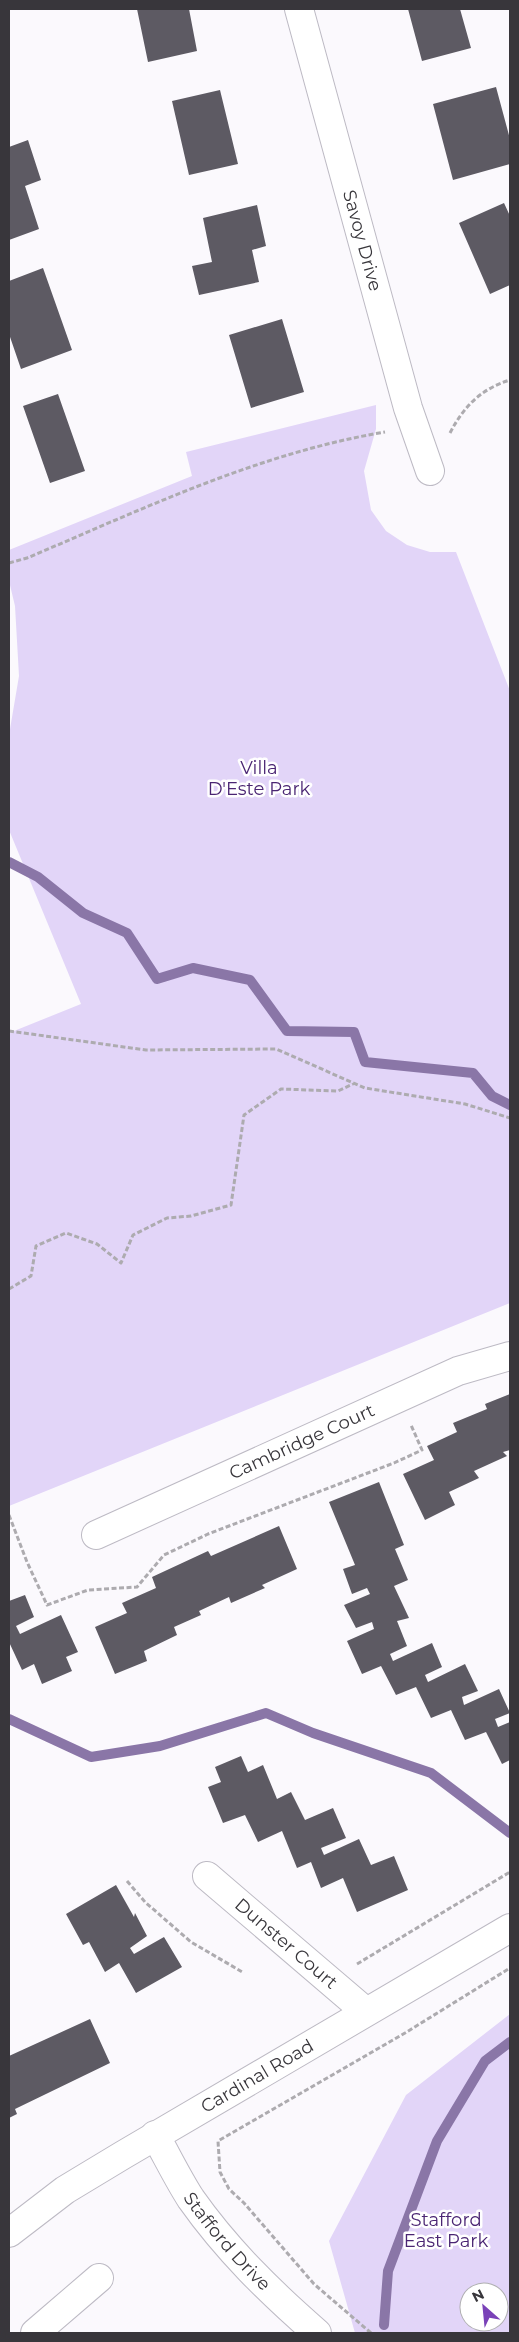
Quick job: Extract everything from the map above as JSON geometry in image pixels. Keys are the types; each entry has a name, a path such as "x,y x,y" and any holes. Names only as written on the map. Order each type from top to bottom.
{"street":[{"name":"Savoy Drive","path":"299,9 414,427 430,471"},
{"name":"Cambridge Court","path":"96,1535 458,1371 510,1356"},
{"name":"Dunster Court","path":"207,1876 366,2011"},
{"name":"Cardinal Road","path":"9,2233 65,2190 155,2135 510,1928"},
{"name":"Stafford Drive","path":"155,2135 190,2197 225,2244 272,2294 317,2333"},
{"path":"35,2333 99,2278"}],"path":[{"path":"430,471 458,417 476,395 510,380"},
{"path":"9,562 26,558 225,474 338,440 414,427"},
{"path":"9,1031 146,1050 276,1049 364,1088 465,1104 510,1118"},
{"path":"9,1289 31,1276 36,1246 66,1234 97,1244 121,1263 133,1235 167,1218 191,1216 231,1205 244,1115 281,1089 338,1091 354,1084"},
{"path":"9,1515 27,1562 47,1604 88,1590 137,1587 164,1555 200,1538 360,1474 394,1463 422,1450 408,1418"},
{"path":"350,1968 510,1872"},
{"path":"127,1882 145,1902 191,1942 244,1973"},
{"path":"371,2333 314,2284 230,2189 220,2172 218,2141 396,2038 510,1968"}],"green space":[{"name":"Villa D'Este Park","path":"376,405 376,429 364,471 371,510 386,531 407,545 430,552 456,552 510,691 510,1303 9,1506 9,1033 81,1004 9,830 9,735 19,676 15,606 9,581 9,550 192,476 186,452"},
{"name":"Stafford East Park","path":"510,2014 510,2333 355,2333 329,2241 406,2095"}],"building":[{"path":"137,9 189,9 197,51 148,62"},
{"path":"408,9 460,9 471,48 422,61"},
{"path":"496,87 510,139 510,164 453,180 433,104"},
{"path":"220,90 238,164 189,175 172,101"},
{"path":"28,140 41,180 25,186 39,229 9,240 9,147"},
{"path":"504,203 510,216 510,285 490,294 459,223"},
{"path":"257,205 266,246 252,250 259,282 199,295 192,266 212,262 203,218"},
{"path":"43,268 72,350 21,369 9,334 9,281"},
{"path":"282,319 304,392 251,408 229,335"},
{"path":"58,394 85,471 50,483 23,406"},
{"path":"510,1394 510,1450 503,1452 507,1456 474,1471 479,1478 449,1492 455,1505 425,1520 403,1474 434,1460 427,1446 457,1432 453,1423 487,1409 485,1404"},
{"path":"379,1482 404,1545 395,1549 408,1580 394,1586 409,1618 397,1621 407,1646 390,1654 393,1661 432,1643 442,1667 425,1675 428,1682 465,1664 478,1691 462,1697 464,1705 499,1689 510,1713 495,1719 498,1727 510,1722 510,1760 502,1764 486,1732 465,1740 451,1710 431,1718 416,1687 396,1695 381,1666 362,1674 347,1641 374,1629 372,1622 356,1628 344,1605 370,1594 367,1588 352,1594 343,1569 355,1565 329,1502"},
{"path":"279,1526 297,1569 262,1585 265,1588 231,1603 229,1597 199,1611 201,1615 174,1627 177,1635 144,1651 147,1661 115,1674 95,1627 127,1613 122,1603 156,1588 152,1577 208,1551 211,1556"},
{"path":"25,1595 34,1617 16,1626 20,1634 61,1615 78,1652 66,1657 72,1671 42,1684 34,1664 22,1670 9,1642 9,1601"},
{"path":"241,1756 248,1772 263,1765 277,1799 291,1792 305,1820 333,1808 346,1838 321,1848 324,1855 359,1839 371,1865 394,1856 408,1890 357,1912 343,1878 321,1888 311,1862 297,1868 282,1831 258,1842 245,1815 223,1823 208,1787 221,1782 215,1767"},
{"path":"116,1885 134,1917 135,1913 147,1936 130,1948 134,1954 164,1937 182,1967 136,1993 119,1963 105,1972 89,1942 83,1945 66,1914"},
{"path":"90,2019 110,2063 15,2109 17,2114 9,2118 9,2056"}],"waterway":[{"path":"9,862 38,877 83,913 127,933 157,979 193,968 250,980 287,1031 354,1032 365,1062 473,1073 492,1096 510,1105"},
{"path":"9,1719 91,1757 160,1746 266,1713 313,1733 431,1773 510,1833"},
{"path":"384,2325 388,2271 437,2141 485,2061 510,2042"}]}
